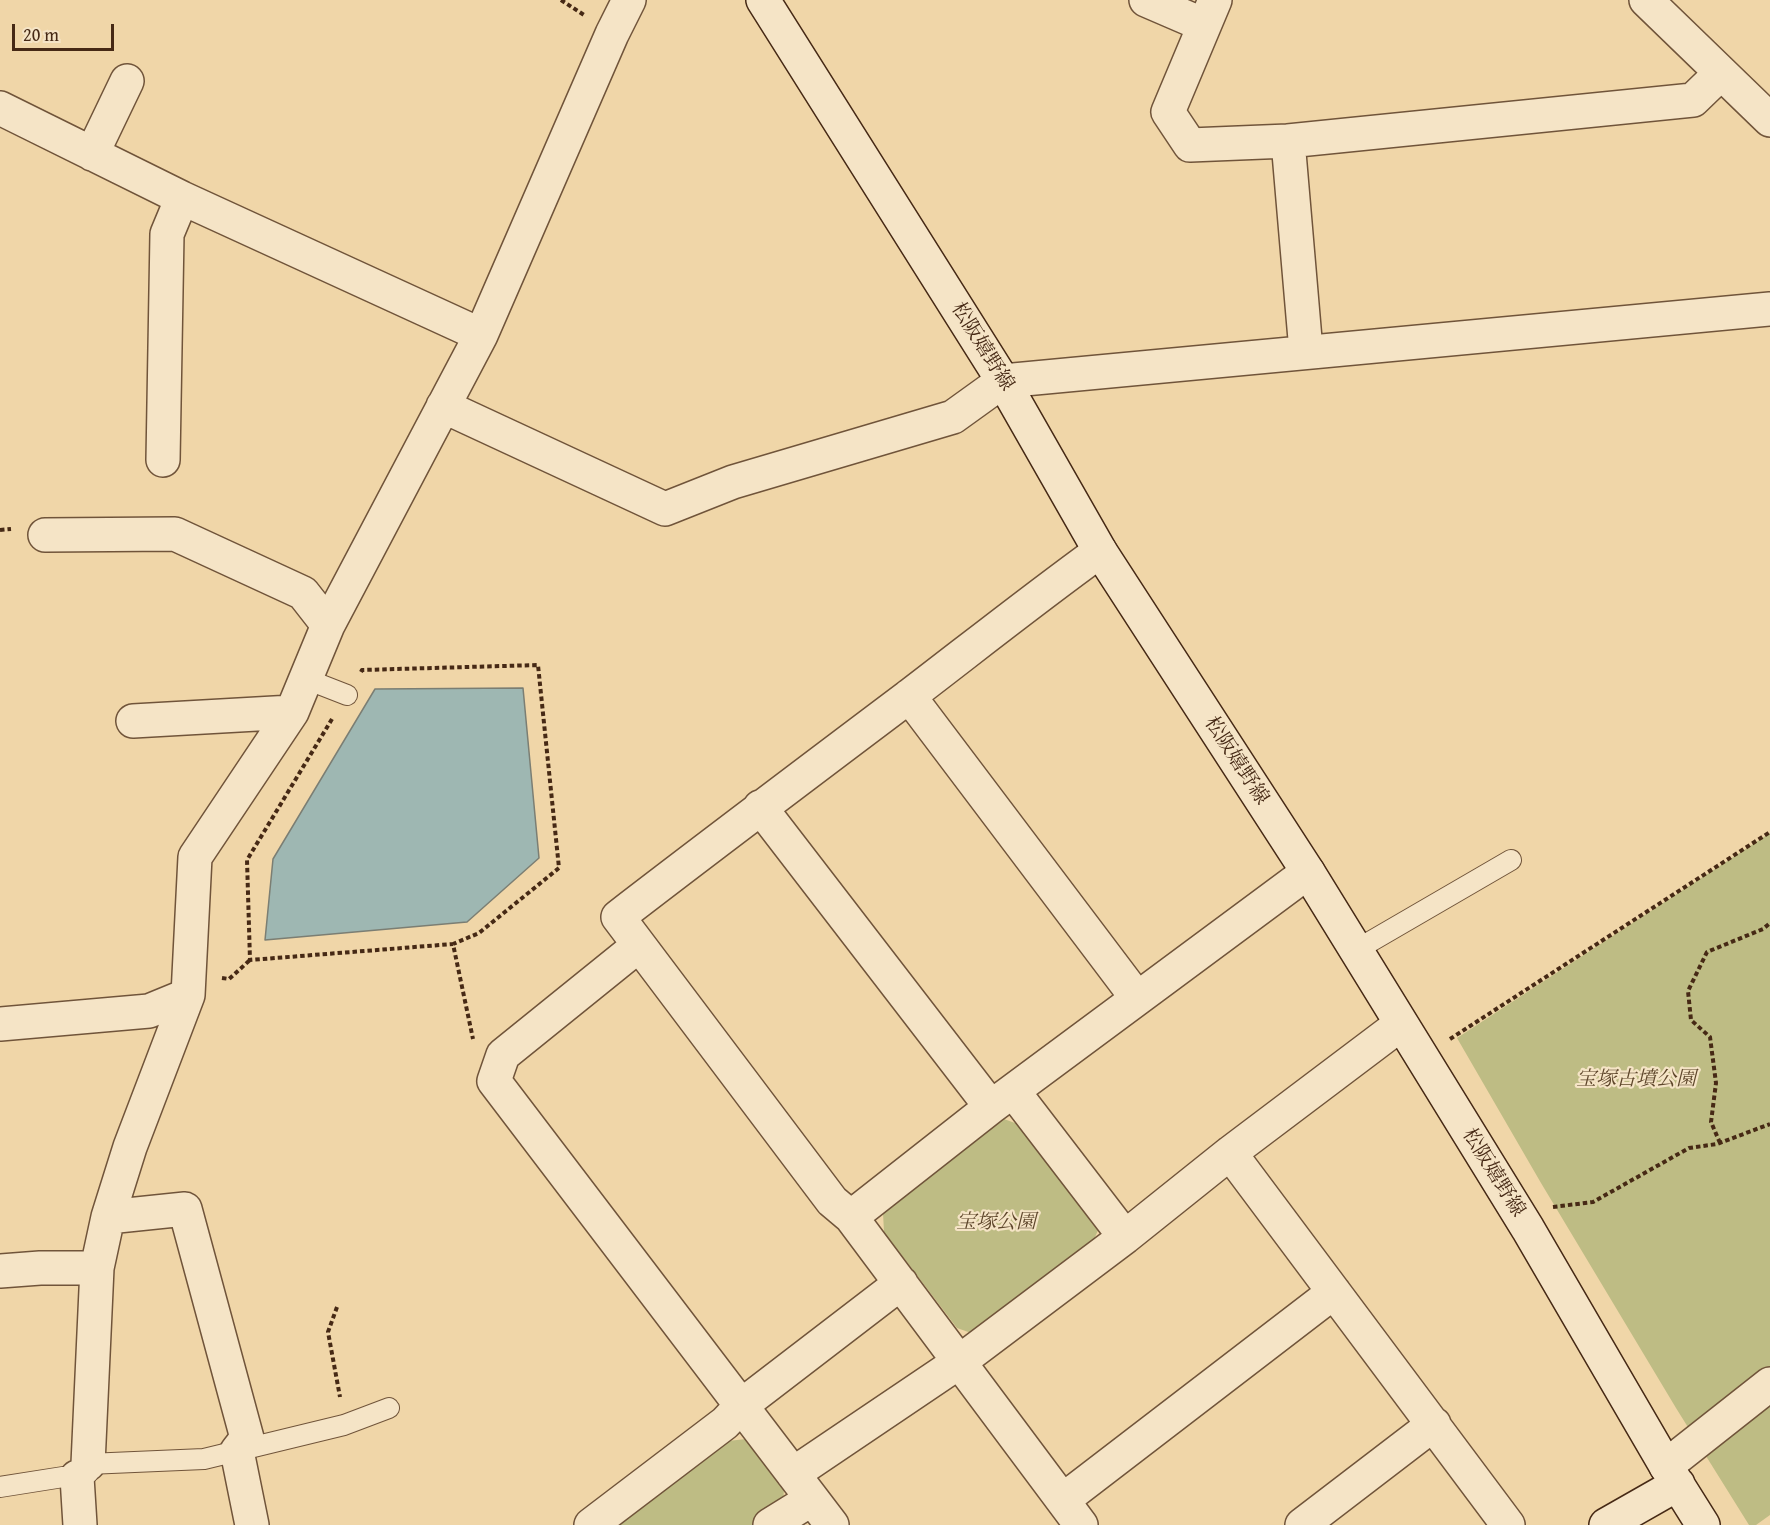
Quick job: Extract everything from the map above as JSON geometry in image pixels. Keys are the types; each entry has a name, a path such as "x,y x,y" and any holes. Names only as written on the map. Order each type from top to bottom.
{"street":[{"path":"80,1525 97,1268 108,1217 130,1147 188,995 195,857 292,712 328,625 481,335 612,34 629,0"},
{"name":"松阪嬉野線","path":"764,0 1003,381 1100,551 1308,872 1528,1229 1703,1525"},
{"path":"1146,0 1209,12 1168,112 1190,145 1288,141 1693,100 1721,73"},
{"path":"1646,0 1770,120"},
{"path":"92,154 127,81"},
{"path":"0,108 182,198 481,335"},
{"path":"1288,141 1306,351"},
{"path":"163,460 167,234 182,198"},
{"path":"443,406 665,509 733,482 953,417 1003,381 1770,309"},
{"path":"45,536 175,534 303,593 328,625"},
{"path":"1100,551 618,917 832,1201 851,1217 1072,1512 1334,1292"},
{"path":"909,696 1137,998"},
{"path":"133,721 292,712"},
{"path":"760,807 1002,1099 1125,1237"},
{"path":"851,1217 1002,1099 1308,872"},
{"path":"638,946 503,1055 494,1081 832,1525"},
{"path":"0,1024 149,1011 188,995"},
{"path":"770,1525 803,1486 959,1362 1401,1024"},
{"path":"1230,1153 1508,1525"},
{"path":"108,1217 185,1209 247,1438 237,1451 252,1525"},
{"path":"0,1271 97,1268"},
{"path":"591,1525 726,1423 742,1405 901,1283"},
{"path":"1606,1525 1672,1475 1770,1384"},
{"path":"1302,1525 1434,1424"}],"lane":[{"path":"306,679 347,695"},
{"path":"1356,950 1511,860"},
{"path":"0,1487 63,1477 82,1471 204,1460 344,1425 389,1408"}],"path":[{"path":"538,665 559,868 479,933 453,944 250,960 247,860 362,670 538,665"},
{"path":"1424,1061 1455,1035 1770,832"},
{"path":"1720,1143 1711,1122 1716,1083 1710,1037 1690,1020 1688,991 1707,952 1763,929 1770,923"},
{"path":"453,944 478,1067 494,1081"},
{"path":"1546,1208 1593,1202 1689,1148 1720,1143 1770,1124"},
{"path":"338,1307 328,1332 344,1425"}],"green space":[{"name":"宝塚古墳公園","path":"1770,833 1770,1515 1756,1525 1749,1525 1541,1183 1457,1038"},
{"name":"宝塚公園","path":"1004,1119 1023,1126 1100,1226 1090,1248 974,1334 957,1328 884,1232 883,1213"},
{"path":"746,1439 784,1488 783,1506 752,1525 615,1525 728,1441"}],"water":[{"path":"523,688 539,858 467,922 265,940 273,859 375,689"}]}
